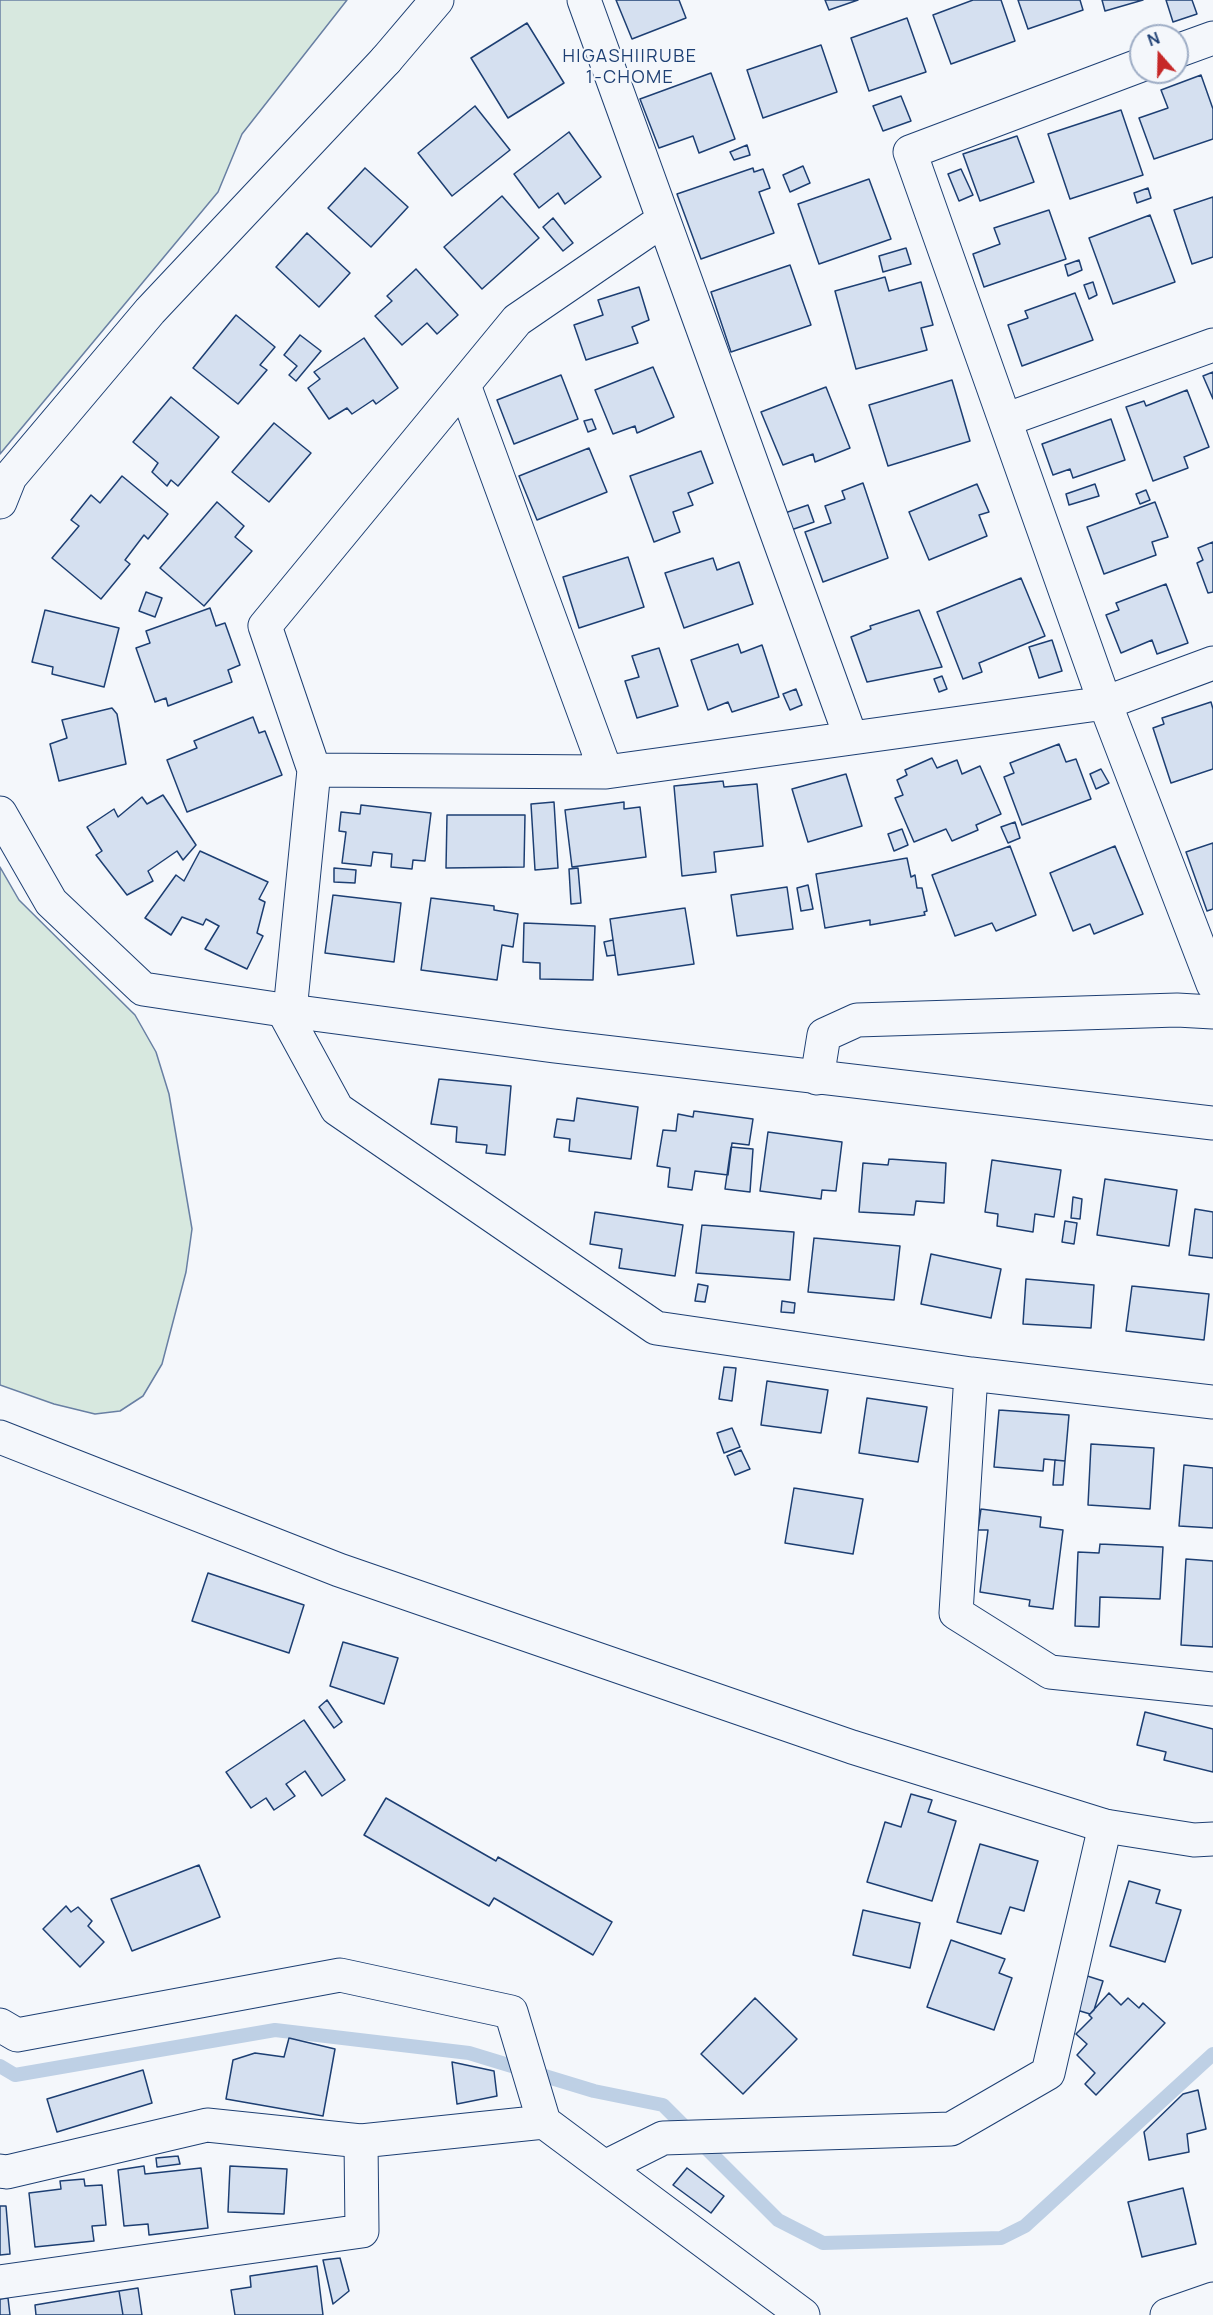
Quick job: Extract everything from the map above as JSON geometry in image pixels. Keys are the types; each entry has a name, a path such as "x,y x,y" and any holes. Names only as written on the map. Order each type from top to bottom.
{"street":[{"path":"584,0 851,738"},
{"path":"0,502 10,477 150,311 386,60 438,1"},
{"path":"1189,47 1213,38"},
{"path":"1129,70 910,152 1105,703 1213,984"},
{"path":"663,220 517,320 265,627 314,770 286,1011 337,1109 656,1328 971,1374 1213,1402"},
{"path":"1005,420 1213,345"},
{"path":"464,385 606,772"},
{"path":"314,770 606,772 1105,703 1213,663"},
{"path":"0,813 51,902 143,989 286,1011 817,1078 1213,1123"},
{"path":"817,1078 824,1035 857,1020 1177,1010 1213,1012"},
{"path":"971,1374 956,1613 1050,1672 1213,1689"},
{"path":"0,1437 339,1570 852,1747 1105,1826 1194,1840 1213,1839"},
{"path":"606,2167 663,2138 951,2129 1048,2073 1105,1826"},
{"path":"0,2025 17,2035 340,1975 511,2012 544,2122 803,2315"},
{"path":"0,2171 7,2172 207,2125 361,2141 544,2122"},
{"path":"0,2282 362,2231 361,2141"},
{"path":"1167,2315 1213,2299"}],"shaded area":[{"path":"0,0 347,0 242,134 218,192 0,454"},
{"path":"0,867 19,900 135,1015 156,1052 169,1094 192,1229 186,1272 162,1364 143,1396 120,1411 95,1414 54,1404 0,1385"}],"building":[{"path":"616,0 679,0 686,18 632,39"},
{"path":"825,0 858,0 829,10"},
{"path":"973,0 1001,0 1015,41 951,64 933,15"},
{"path":"1018,0 1080,0 1083,10 1028,29"},
{"path":"1102,0 1143,0 1105,11"},
{"path":"1166,0 1192,0 1197,14 1173,22"},
{"path":"907,18 926,72 869,91 851,38"},
{"path":"527,23 564,83 508,118 471,58"},
{"path":"821,45 837,92 763,118 747,70"},
{"path":"711,73 735,139 699,153 693,136 659,148 640,99"},
{"path":"1201,75 1213,109 1213,139 1154,159 1139,118 1168,108 1161,90 1177,84 1189,84 1189,80"},
{"path":"901,96 911,121 883,131 873,106"},
{"path":"475,106 510,150 452,196 418,153"},
{"path":"1121,110 1143,175 1070,199 1048,134"},
{"path":"569,132 601,177 565,204 558,193 539,208 514,174"},
{"path":"1017,136 1034,182 980,201 963,154"},
{"path":"747,145 750,155 734,160 730,152"},
{"path":"803,166 810,183 790,192 783,175"},
{"path":"365,168 408,207 371,247 328,208"},
{"path":"753,168 754,172 763,169 770,188 759,192 774,233 701,259 677,194"},
{"path":"961,169 973,195 959,201 948,174"},
{"path":"869,179 891,239 819,264 798,204"},
{"path":"1148,188 1151,198 1137,203 1134,193"},
{"path":"502,196 539,238 482,289 444,247"},
{"path":"1213,197 1213,257 1192,264 1174,210"},
{"path":"1049,210 1066,259 984,287 973,254 1000,244 994,228"},
{"path":"1150,215 1175,282 1113,304 1089,238"},
{"path":"553,218 573,243 563,251 543,227"},
{"path":"307,233 350,273 319,307 276,267"},
{"path":"906,248 911,264 883,272 879,256"},
{"path":"1079,260 1082,270 1068,276 1065,265"},
{"path":"790,265 811,325 731,352 711,292"},
{"path":"416,269 458,315 437,334 427,323 402,345 375,316 392,301 387,296"},
{"path":"885,277 889,291 921,282 933,325 921,328 927,350 856,369 835,291"},
{"path":"1093,282 1097,295 1089,299 1084,285"},
{"path":"639,287 649,320 632,327 638,343 586,360 574,325 603,315 598,300"},
{"path":"1075,293 1093,340 1022,366 1008,325 1028,318 1025,311"},
{"path":"236,315 275,347 260,365 267,370 238,404 193,368"},
{"path":"300,335 321,351 296,381 289,375 297,366 284,355"},
{"path":"364,338 398,388 376,404 373,400 352,414 347,408 329,419 308,388 320,379 314,372"},
{"path":"653,367 674,417 637,433 635,426 613,434 595,390"},
{"path":"1213,372 1213,399 1203,376"},
{"path":"561,375 578,419 514,444 497,400"},
{"path":"952,380 970,441 888,466 869,405"},
{"path":"826,387 850,448 815,462 813,454 783,465 761,412"},
{"path":"1187,390 1209,447 1184,457 1188,468 1153,481 1126,407 1144,401 1146,406"},
{"path":"171,397 219,437 178,486 171,480 167,486 152,472 158,463 133,442"},
{"path":"592,419 596,429 588,432 584,421"},
{"path":"1111,419 1125,460 1073,478 1070,469 1053,475 1042,444"},
{"path":"274,423 311,453 269,502 232,472"},
{"path":"589,448 607,492 537,520 519,476"},
{"path":"701,451 713,483 688,493 693,505 673,512 680,532 654,542 630,476"},
{"path":"122,476 168,514 148,539 144,535 125,560 130,564 101,599 52,558 79,526 71,520 91,495 100,503"},
{"path":"863,483 888,558 823,582 805,532 831,523 825,506 845,499 842,491"},
{"path":"977,484 989,512 979,515 987,536 929,560 909,512"},
{"path":"1095,484 1099,496 1069,505 1066,494"},
{"path":"1146,490 1150,500 1140,504 1136,494"},
{"path":"217,502 244,526 235,537 252,551 204,606 160,568"},
{"path":"1155,502 1168,537 1152,542 1156,555 1104,574 1087,527"},
{"path":"808,505 814,522 791,530 785,513"},
{"path":"1213,542 1213,592 1208,593 1197,563 1203,560 1198,548"},
{"path":"628,557 644,607 579,628 563,577"},
{"path":"713,558 717,570 739,562 753,604 684,628 665,573"},
{"path":"1021,578 1045,636 979,663 982,672 963,679 937,612"},
{"path":"1166,584 1188,643 1157,654 1152,640 1121,653 1106,615 1119,610 1116,603"},
{"path":"146,592 162,598 155,617 139,611"},
{"path":"210,608 216,626 225,623 240,665 228,670 232,682 168,706 166,698 155,702 136,648 150,643 146,631"},
{"path":"45,610 119,628 104,687 52,674 53,667 32,662"},
{"path":"919,610 942,667 867,682 851,637 871,629 870,626"},
{"path":"1052,640 1062,671 1039,678 1029,647"},
{"path":"738,644 741,653 762,645 779,697 732,712 728,702 708,710 691,660"},
{"path":"659,648 678,706 637,718 625,681 639,677 632,656"},
{"path":"942,676 947,689 939,692 934,679"},
{"path":"796,689 802,705 790,710 783,694"},
{"path":"1211,702 1213,769 1171,783 1153,728 1164,724 1162,718"},
{"path":"112,708 117,714 126,764 59,781 50,744 67,738 62,720"},
{"path":"253,717 259,733 265,731 282,775 187,812 167,760 197,748 194,741"},
{"path":"1059,744 1066,762 1076,759 1091,799 1022,825 1004,777 1014,773 1010,763"},
{"path":"932,758 937,768 957,760 962,774 980,766 1001,814 976,825 978,830 952,841 946,829 914,842 895,798 903,795 897,780 907,775 905,770"},
{"path":"1101,769 1109,783 1096,789 1090,774"},
{"path":"846,774 862,826 808,842 792,789"},
{"path":"723,781 724,787 757,784 763,846 714,852 716,872 682,876 674,786"},
{"path":"163,795 196,845 183,860 177,851 148,871 153,881 127,895 96,855 102,851 87,827 114,809 118,817 142,797 147,804"},
{"path":"554,802 558,868 535,870 531,804"},
{"path":"624,802 624,809 640,807 646,857 572,867 565,810"},
{"path":"361,805 431,813 425,861 413,860 412,869 391,867 392,854 373,852 371,866 342,863 346,832 339,831 341,812 360,814"},
{"path":"447,815 525,815 524,867 446,868"},
{"path":"1015,822 1020,838 1008,843 1001,827"},
{"path":"902,829 908,845 894,851 888,834"},
{"path":"1213,843 1213,909 1207,911 1186,852"},
{"path":"1010,846 1036,915 996,931 992,923 955,936 932,875"},
{"path":"1115,846 1143,914 1094,934 1090,924 1073,931 1050,873"},
{"path":"200,851 268,882 259,899 265,902 257,933 263,936 247,969 205,949 219,926 206,919 203,925 182,917 171,935 145,918 176,875 184,881"},
{"path":"907,858 911,877 915,875 917,888 922,888 927,911 924,912 925,915 870,925 870,920 825,928 816,874"},
{"path":"334,868 356,870 355,883 334,882"},
{"path":"578,868 581,903 571,904 569,869"},
{"path":"808,885 813,909 801,911 797,888"},
{"path":"787,887 793,929 737,936 731,895"},
{"path":"333,895 401,903 394,962 325,953"},
{"path":"431,898 494,906 494,910 518,914 513,947 502,945 497,980 421,970"},
{"path":"685,908 694,964 618,975 610,919"},
{"path":"524,923 595,926 593,980 540,979 540,963 523,962"},
{"path":"613,940 615,955 607,956 604,942"},
{"path":"439,1079 511,1086 505,1155 486,1153 487,1145 456,1142 457,1127 431,1124"},
{"path":"577,1098 638,1107 631,1159 569,1151 570,1139 554,1137 557,1119 574,1121"},
{"path":"694,1111 753,1119 749,1145 732,1143 728,1175 695,1171 692,1190 668,1187 670,1168 657,1166 663,1130 676,1131 678,1114 693,1117"},
{"path":"768,1132 842,1142 836,1191 822,1190 821,1199 760,1191"},
{"path":"731,1147 753,1149 750,1192 725,1189"},
{"path":"889,1159 946,1163 944,1203 916,1201 914,1215 859,1212 863,1163 888,1165"},
{"path":"992,1160 1061,1170 1054,1217 1035,1214 1033,1232 997,1226 998,1214 985,1212"},
{"path":"1105,1179 1177,1190 1169,1246 1097,1235"},
{"path":"1073,1197 1082,1199 1080,1219 1071,1218"},
{"path":"1195,1209 1213,1212 1213,1258 1189,1255"},
{"path":"595,1212 683,1225 675,1276 619,1268 622,1249 590,1244"},
{"path":"1065,1221 1077,1223 1074,1244 1062,1242"},
{"path":"702,1225 794,1232 790,1280 696,1273"},
{"path":"814,1238 900,1246 894,1300 808,1292"},
{"path":"931,1254 1001,1269 991,1318 921,1304"},
{"path":"1026,1279 1094,1285 1091,1328 1023,1324"},
{"path":"698,1284 708,1286 705,1302 695,1301"},
{"path":"1132,1286 1209,1294 1204,1340 1126,1331"},
{"path":"782,1301 795,1303 794,1313 781,1312"},
{"path":"724,1367 736,1368 732,1401 719,1399"},
{"path":"767,1381 828,1390 821,1433 761,1425"},
{"path":"867,1398 927,1407 918,1462 859,1453"},
{"path":"999,1410 1069,1415 1065,1461 1044,1459 1043,1471 994,1467"},
{"path":"732,1428 740,1447 724,1453 717,1433"},
{"path":"1091,1444 1154,1448 1150,1509 1088,1505"},
{"path":"741,1450 750,1469 735,1475 727,1456"},
{"path":"1055,1460 1065,1461 1063,1485 1053,1485"},
{"path":"1184,1465 1213,1468 1213,1528 1179,1526"},
{"path":"794,1488 863,1499 853,1554 785,1543"},
{"path":"981,1509 1041,1517 1040,1527 1063,1530 1053,1609 1029,1606 1030,1600 980,1592 988,1530 978,1530"},
{"path":"1100,1544 1163,1547 1160,1599 1100,1597 1099,1627 1075,1626 1078,1552 1099,1553"},
{"path":"1186,1559 1213,1561 1213,1647 1181,1645"},
{"path":"208,1573 304,1605 289,1653 192,1621"},
{"path":"343,1642 398,1658 384,1704 330,1686"},
{"path":"327,1700 342,1722 334,1728 319,1707"},
{"path":"1145,1712 1213,1729 1213,1772 1164,1760 1166,1752 1137,1745"},
{"path":"304,1720 345,1780 322,1796 305,1771 286,1784 295,1796 274,1810 266,1798 251,1808 226,1772"},
{"path":"911,1794 932,1800 928,1812 956,1821 932,1901 867,1882 885,1822 901,1827"},
{"path":"386,1798 496,1861 498,1857 612,1922 593,1955 494,1898 489,1906 364,1835"},
{"path":"980,1844 1038,1861 1024,1911 1010,1907 1001,1934 957,1922"},
{"path":"199,1865 220,1917 132,1951 111,1899"},
{"path":"1129,1881 1160,1890 1156,1903 1181,1910 1165,1962 1110,1946"},
{"path":"66,1906 71,1912 78,1907 92,1921 88,1926 104,1942 80,1967 43,1929"},
{"path":"863,1910 920,1923 910,1968 853,1955"},
{"path":"951,1940 1005,1959 999,1973 1012,1978 994,2030 927,2007"},
{"path":"1081,1974 1103,1981 1094,2010 1090,2014 1070,2008"},
{"path":"1109,1993 1121,2005 1128,1998 1139,2008 1143,2003 1165,2023 1096,2095 1085,2084 1095,2073 1077,2055 1087,2044 1076,2034 1092,2018 1089,2015"},
{"path":"755,1998 797,2039 743,2094 701,2054"},
{"path":"289,2038 335,2049 323,2116 226,2099 233,2060 255,2053 284,2057"},
{"path":"452,2062 494,2071 497,2096 457,2104"},
{"path":"143,2070 152,2103 57,2132 47,2099"},
{"path":"1198,2090 1206,2129 1187,2134 1189,2152 1149,2160 1144,2132 1183,2094"},
{"path":"178,2156 180,2164 157,2167 156,2158"},
{"path":"144,2166 145,2174 201,2168 208,2228 149,2235 148,2224 124,2226 118,2170"},
{"path":"230,2166 287,2169 284,2214 228,2212"},
{"path":"687,2168 724,2196 711,2213 673,2185"},
{"path":"84,2179 85,2186 102,2185 106,2225 92,2226 94,2241 35,2247 29,2193 61,2189 60,2181"},
{"path":"1183,2188 1196,2244 1142,2257 1128,2202"},
{"path":"0,2206 6,2206 10,2254 0,2255"},
{"path":"340,2258 349,2291 333,2304 323,2260"},
{"path":"317,2266 323,2315 235,2315 231,2290 251,2287 250,2276"},
{"path":"138,2288 142,2315 123,2315 119,2291"},
{"path":"119,2291 123,2315 36,2315 35,2305"},
{"path":"8,2298 10,2315 0,2315 0,2299"}],"waterway":[{"path":"0,2066 15,2075 275,2030 469,2053 594,2091 663,2105 778,2220 823,2243 1001,2238 1025,2226 1213,2054"}],"district":[{"name":"HIGASHIIRUBE 1-CHOME","path":"630,67"}]}
